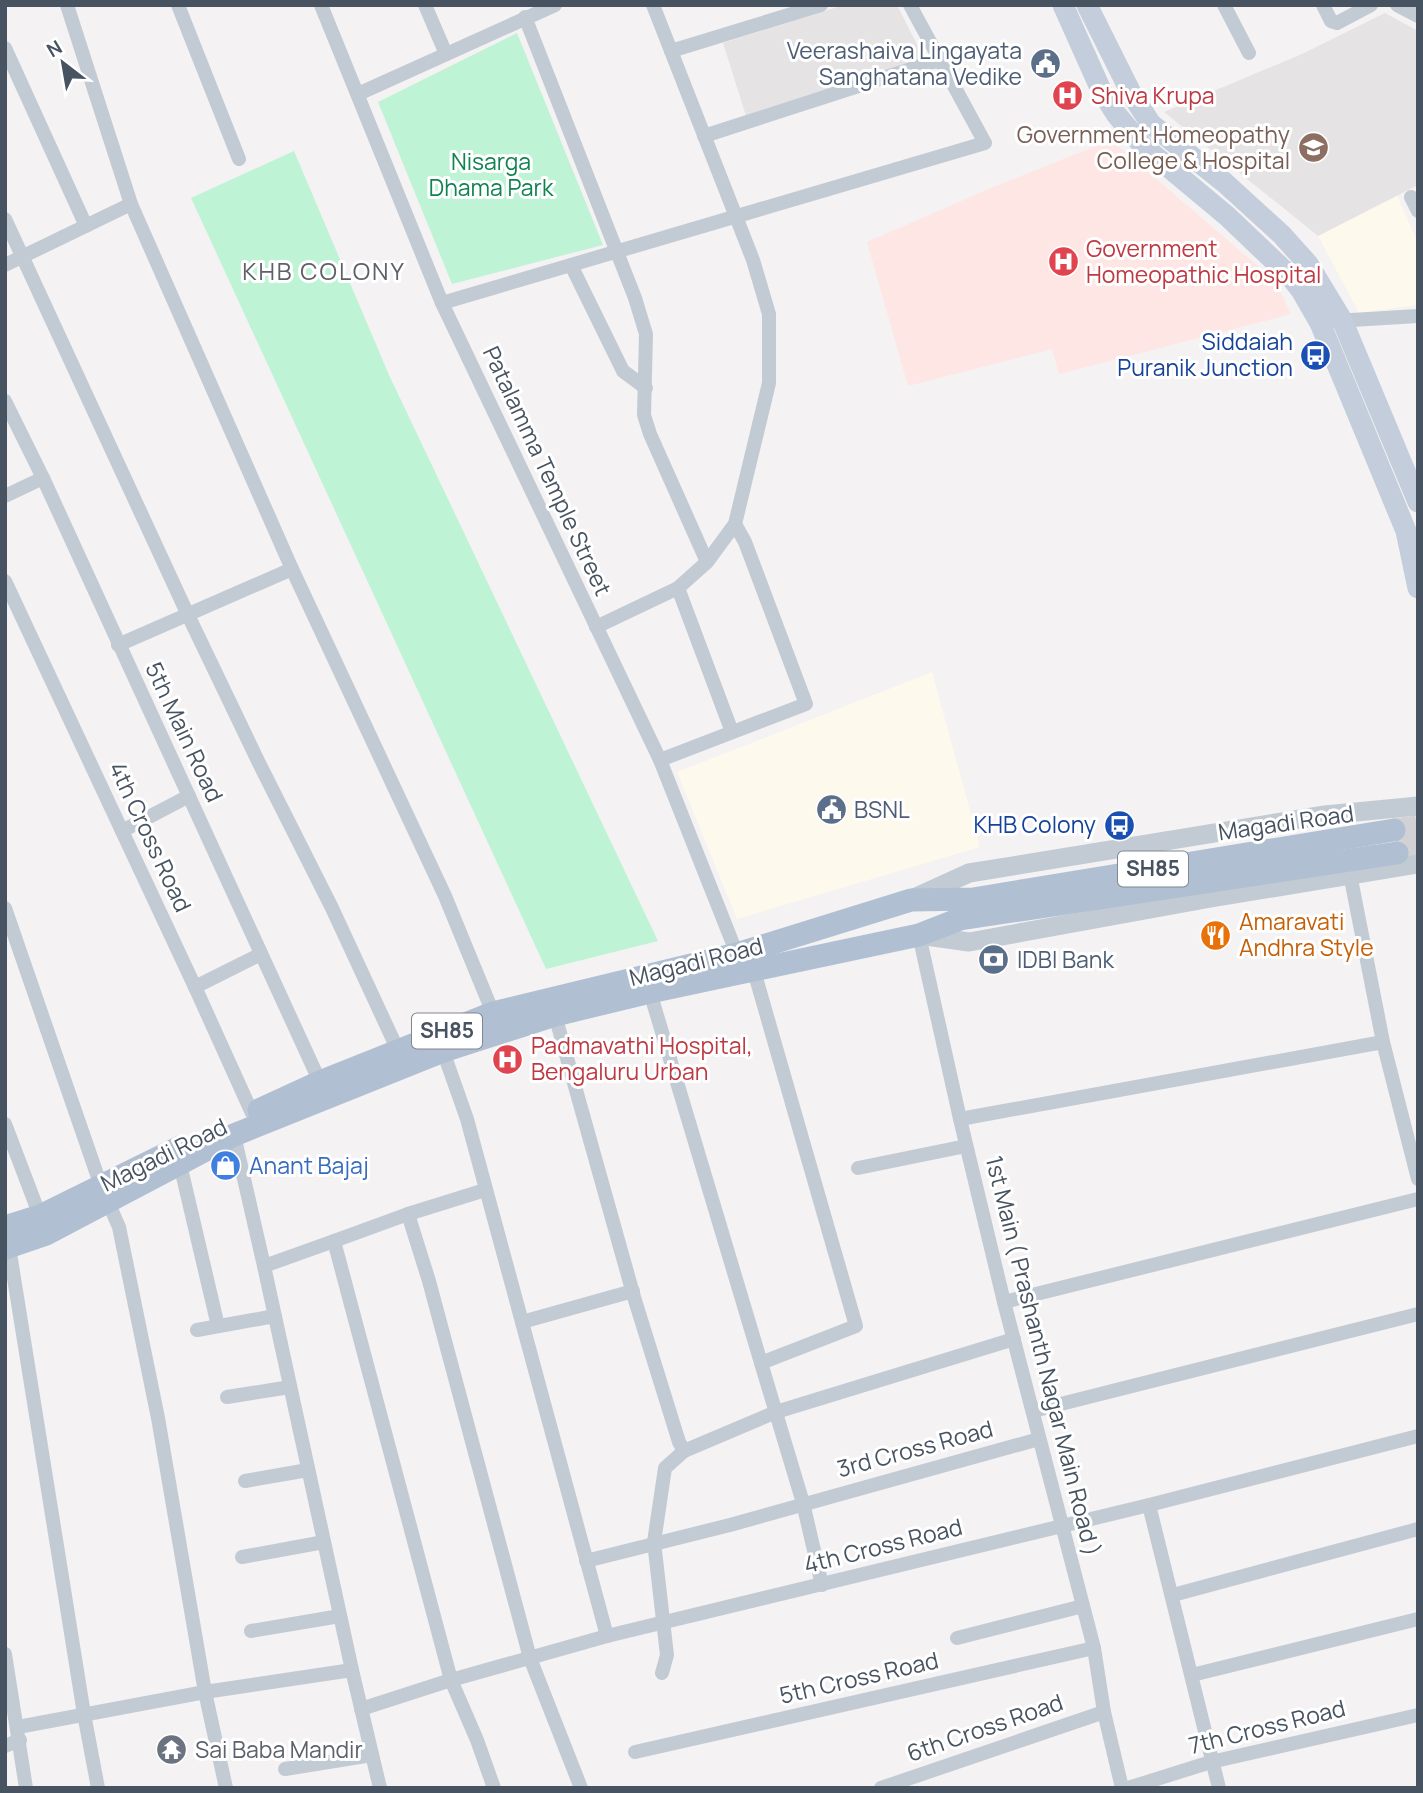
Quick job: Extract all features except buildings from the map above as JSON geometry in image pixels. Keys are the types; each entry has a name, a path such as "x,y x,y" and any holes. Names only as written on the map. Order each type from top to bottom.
{"main road":[{"path":"1063,5 1101,90 1116,114 1143,146 1227,216 1289,275 1320,323 1406,531 1418,588"},
{"path":"1087,5 1132,95 1152,124 1282,235 1308,264 1342,320 1418,502"},
{"name":"SH85","path":"911,900 973,899 1396,842 960,919 919,936"},
{"name":"Magadi Road","path":"7,1241 40,1216 180,1164 234,1135 402,1059 493,1013 566,993 737,954 911,900"},
{"name":"Magadi Road","path":"7,1241 46,1234 105,1194 252,1113 320,1082 402,1059 443,1051 555,1015 650,992 919,936"}],"street":[{"path":"67,5 131,204 292,569 445,896 493,1013"},
{"path":"178,5 239,159"},
{"name":"Patalamma Temple Street","path":"321,5 358,94 372,137 442,303 660,760 737,954"},
{"path":"425,5 446,54"},
{"path":"358,94 555,5"},
{"path":"596,628 678,588 707,562 734,524 769,383 769,314 753,260 653,5"},
{"path":"671,51 821,5"},
{"path":"442,303 985,143 910,5"},
{"path":"1224,5 1249,53"},
{"path":"1323,5 1331,21 1337,23 1371,5"},
{"path":"525,18 635,298 646,334 644,415 650,435 707,562"},
{"path":"5,48 86,226"},
{"path":"704,136 939,60"},
{"path":"1411,197 1418,211"},
{"path":"5,265 131,204"},
{"path":"5,219 188,615 332,908 402,1059"},
{"path":"570,265 623,371 646,388"},
{"path":"1320,323 1418,316"},
{"name":"5th Main Road","path":"5,401 43,478 320,1082"},
{"path":"5,496 43,478"},
{"path":"660,760 806,704 745,542 734,524"},
{"path":"118,645 292,569"},
{"name":"4th Cross Road","path":"5,581 252,1113"},
{"path":"678,588 732,732"},
{"path":"122,831 189,796"},
{"name":"Magadi Road","path":"911,900 969,873 1325,815 1418,806"},
{"name":"Magadi Road","path":"919,936 969,942 1418,864"},
{"path":"1350,874 1383,1042 1414,1146 1418,1179"},
{"path":"5,908 119,1227 158,1418 205,1692 226,1788"},
{"name":"1st Main ( Prashanth Nagar Main Road )","path":"919,936 1004,1302 1094,1648 1104,1712 1122,1788"},
{"path":"195,986 261,954"},
{"path":"754,971 856,1326 761,1363"},
{"path":"650,992 803,1503 822,1585"},
{"path":"555,1015 633,1291 678,1442 684,1451"},
{"path":"960,1119 1383,1042"},
{"path":"443,1051 467,1119 607,1636"},
{"path":"5,1124 40,1216"},
{"path":"234,1135 380,1788"},
{"path":"858,1168 966,1146"},
{"path":"180,1164 218,1326"},
{"path":"264,1266 408,1214 485,1191"},
{"path":"1004,1302 1418,1199"},
{"path":"408,1214 429,1281 530,1658 581,1788"},
{"path":"7,1241 97,1788"},
{"path":"334,1241 451,1679 494,1788"},
{"path":"522,1322 633,1291"},
{"path":"1033,1411 1418,1314"},
{"path":"197,1330 275,1316"},
{"path":"662,1673 667,1655 654,1542 666,1468 684,1451 776,1412 1014,1339"},
{"path":"227,1397 290,1387"},
{"name":"4th Cross Road","path":"361,1709 451,1679 607,1636 1149,1505 1418,1436"},
{"name":"3rd Cross Road","path":"586,1561 730,1525 1039,1438"},
{"path":"245,1481 308,1470"},
{"path":"1149,1505 1219,1788"},
{"path":"1172,1595 1418,1529"},
{"path":"242,1557 324,1542"},
{"path":"957,1638 1083,1606"},
{"path":"250,1631 340,1616"},
{"path":"1192,1675 1418,1619"},
{"name":"5th Cross Road","path":"635,1752 1094,1648"},
{"path":"5,1654 26,1788"},
{"path":"5,1746 19,1734 84,1714 205,1692 352,1670"},
{"name":"6th Cross Road","path":"881,1788 1104,1712"},
{"name":"7th Cross Road","path":"1128,1788 1211,1762 1418,1715"},
{"path":"285,1769 372,1755"}],"shaded area":[{"path":"844,5 897,5 924,58 747,119 723,43"},
{"name":"Government Homeopathy College & Hospital","path":"1385,13 1418,31 1418,185 1318,236 1164,112 1302,54"},
{"name":"Government Homeopathic Hospital","path":"1111,140 1275,281 1291,314 1059,374 1052,349 908,386 867,242"},
{"path":"1397,195 1418,243 1418,305 1359,313 1318,236"},
{"name":"BSNL","path":"932,672 980,847 737,919 677,772"}],"green space":[{"name":"Nisarga Dhama Park","path":"517,33 603,245 452,284 378,102"},
{"path":"294,151 389,375 658,941 546,969 191,198"}],"tunnel":[{"path":"1394,830 1418,827"},
{"path":"1397,853 1418,849"}],"place":[{"name":"Veerashaiva Lingayata Sanghatana Vedike","path":"1045,64"},
{"name":"Shiva Krupa","path":"1068,96"},
{"name":"Government Homeopathy College & Hospital","path":"1313,148"},
{"name":"Government Homeopathic Hospital","path":"1063,262"},
{"name":"Siddaiah Puranik Junction","path":"1316,355"},
{"name":"BSNL","path":"831,810"},
{"name":"KHB Colony","path":"1119,825"},
{"name":"Amaravati Andhra Style","path":"1216,935"},
{"name":"IDBI Bank","path":"994,960"},
{"name":"Padmavathi Hospital, Bengaluru Urban","path":"508,1059"},
{"name":"Anant Bajaj","path":"226,1166"},
{"name":"Sai Baba Mandir","path":"172,1750"}],"district":[{"name":"KHB COLONY","path":"324,272"}]}
